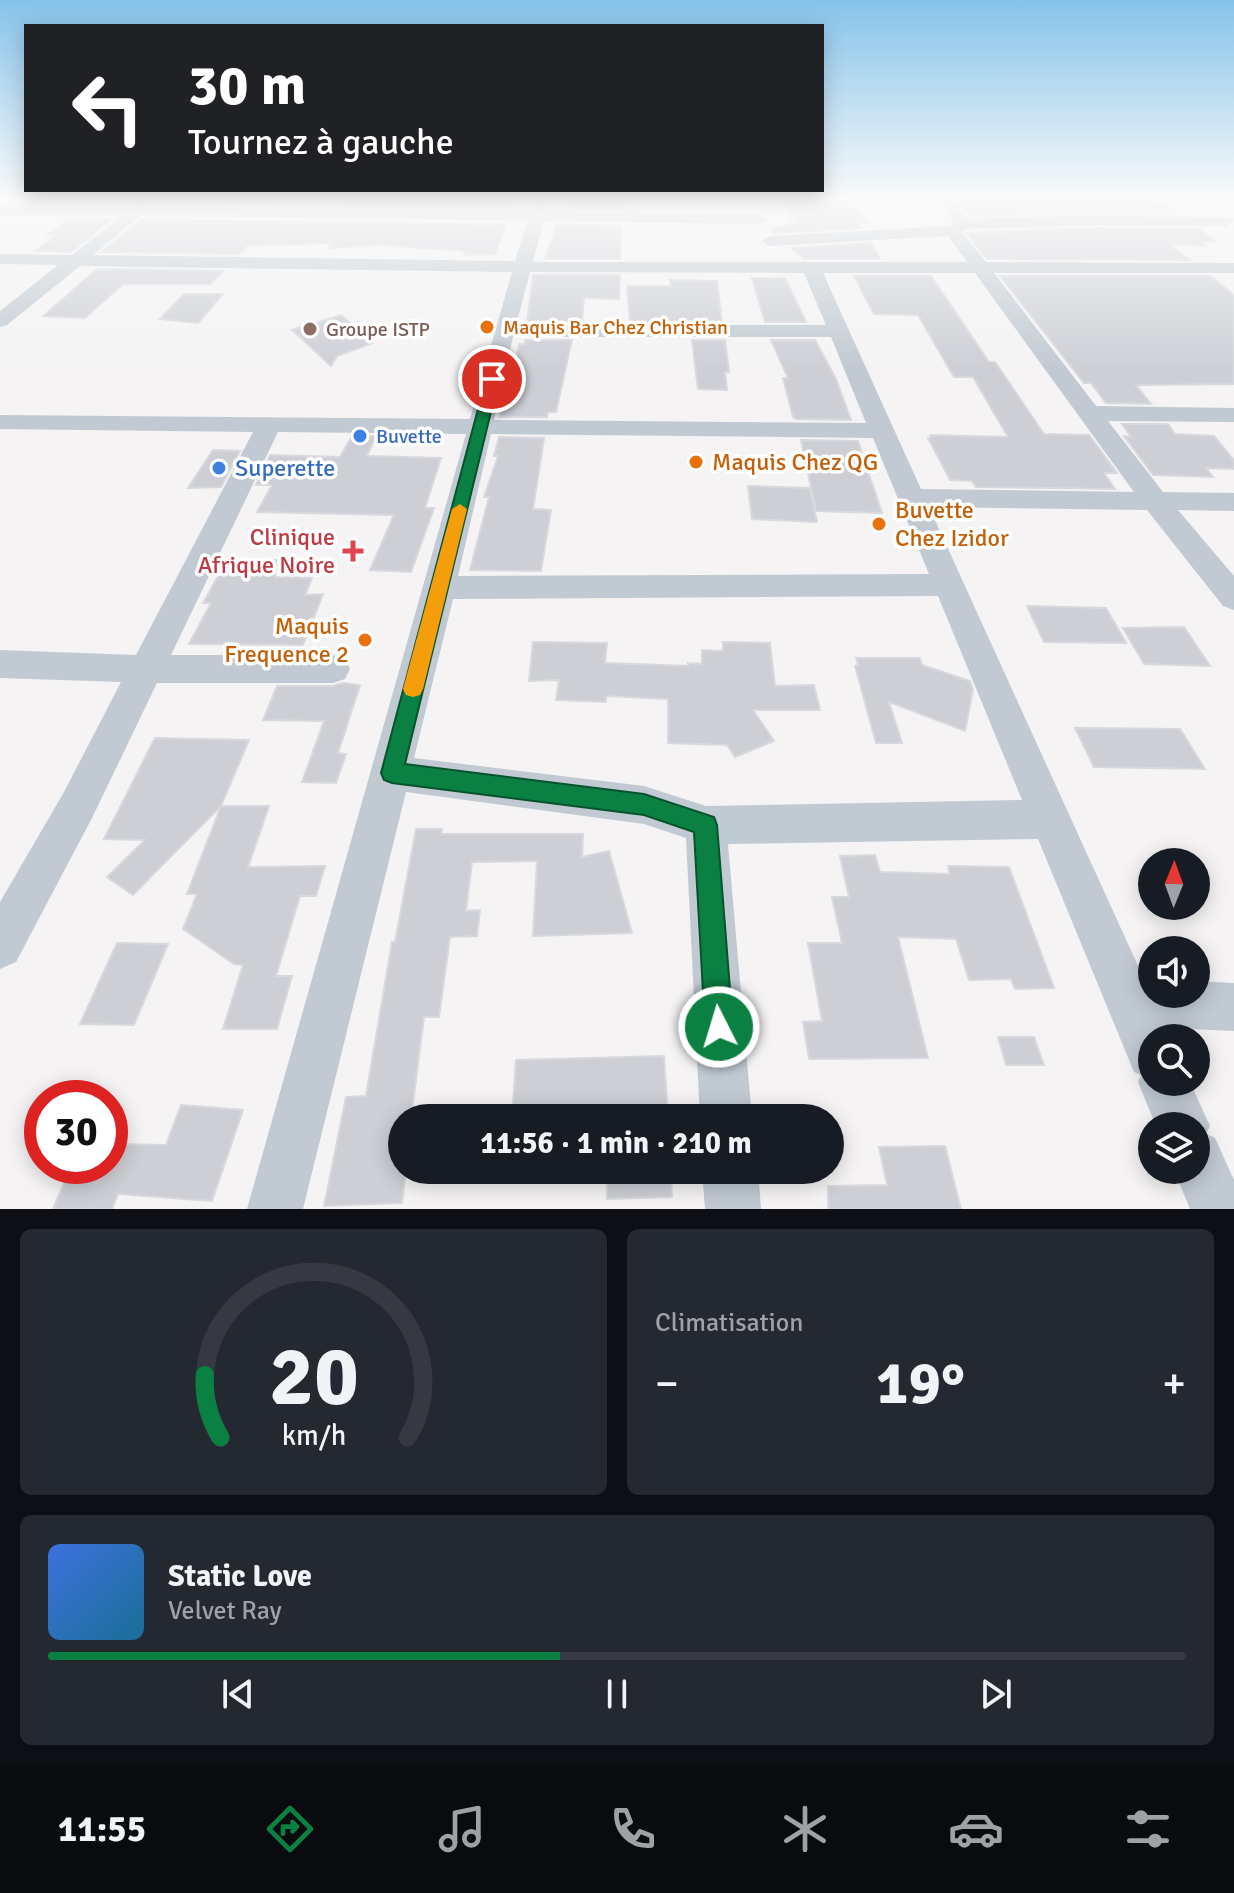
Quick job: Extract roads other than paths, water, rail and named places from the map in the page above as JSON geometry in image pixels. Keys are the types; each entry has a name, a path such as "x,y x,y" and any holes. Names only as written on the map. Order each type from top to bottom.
{"street":[{"path":"0,321 82,254"},
{"path":"209,262 217,254"},
{"path":"275,1209 392,773 525,254"},
{"path":"783,254 796,267 836,331 912,498 1139,1024"},
{"path":"973,254 1154,500 1234,598"},
{"path":"0,259 522,267 1234,268"},
{"path":"504,331 836,331"},
{"path":"1089,413 1234,415"},
{"path":"0,422 882,431"},
{"path":"0,946 78,805 269,425"},
{"path":"912,498 1234,502"},
{"path":"440,588 950,585"},
{"path":"0,664 146,669 333,669"},
{"path":"392,773 644,805 706,825 1051,819"},
{"path":"706,825 725,1104"},
{"path":"1130,1002 1234,1007"},
{"path":"731,1184 733,1209"},
{"path":"1207,1184 1218,1209"}],"place":[{"name":"Maquis Bar Chez Christian","path":"487,327"},
{"name":"Groupe ISTP","path":"310,329"},
{"name":"Buvette","path":"360,436"},
{"name":"Maquis Chez QG","path":"696,462"},
{"name":"Superette","path":"219,468"},
{"name":"Buvette Chez Izidor","path":"879,524"},
{"name":"Clinique Afrique Noire","path":"353,551"},
{"name":"Maquis Frequence 2","path":"365,640"}]}
